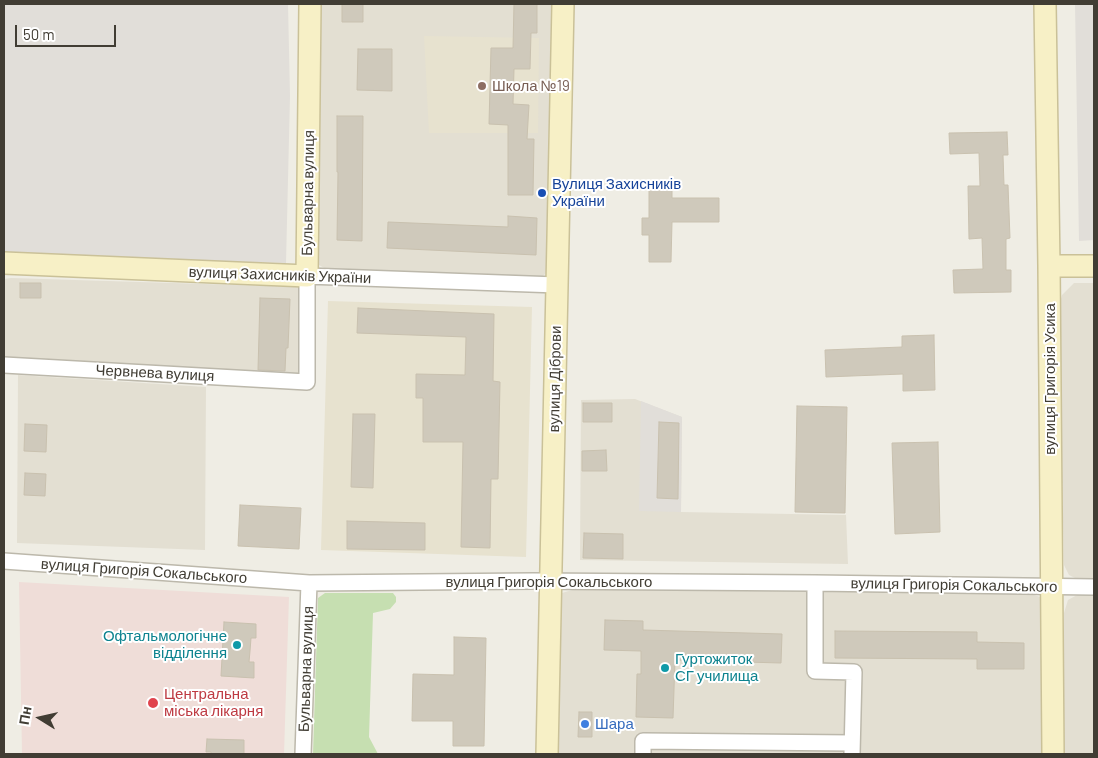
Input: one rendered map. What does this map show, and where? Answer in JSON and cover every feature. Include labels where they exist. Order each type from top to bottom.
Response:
[{"type":"street","name":"Бульварна вулиця","points":[[307,382],[310,4]]},
{"type":"street","name":"вулиця Діброви","points":[[548,754],[564,4]]},
{"type":"street","name":"вулиця Григорія Усика","points":[[1045,4],[1050,266],[1053,754]]},
{"type":"street","name":"вулиця Захисників України","points":[[4,263],[557,285]]},
{"type":"street","points":[[1050,266],[1094,266]]},
{"type":"street","name":"Червнева вулиця","points":[[4,365],[307,382]]},
{"type":"street","name":"вулиця Григорія Сокальського","points":[[4,561],[309,583],[815,583],[1094,587]]},
{"type":"street","name":"Бульварна вулиця","points":[[303,754],[309,583]]},
{"type":"street","points":[[643,754],[642,741],[852,748],[854,672],[815,671],[815,583]]},
{"type":"shaded area","points":[[4,4],[288,4],[290,96],[286,263],[4,255]]},
{"type":"shaded area","points":[[316,4],[554,4],[547,272],[543,276],[326,269],[319,265],[314,257]]},
{"type":"shaded area","points":[[1075,4],[1094,4],[1094,240],[1079,241]]},
{"type":"shaded area","name":"Школа №19","points":[[424,36],[539,38],[538,133],[429,133]]},
{"type":"shaded area","points":[[4,279],[301,287],[298,378],[4,358]]},
{"type":"shaded area","points":[[1074,283],[1094,283],[1094,579],[1077,579],[1069,575],[1064,565],[1058,309],[1062,295]]},
{"type":"shaded area","points":[[328,301],[532,307],[526,557],[321,550]]},
{"type":"shaded area","points":[[18,375],[206,387],[205,550],[17,543]]},
{"type":"shaded area","points":[[635,399],[682,417],[681,512],[846,515],[848,564],[580,560],[581,400]]},
{"type":"shaded area","points":[[641,401],[682,417],[681,512],[639,511]]},
{"type":"shaded area","name":"Центральна міська лікарня","points":[[19,582],[289,597],[284,754],[22,754]]},
{"type":"shaded area","points":[[579,588],[1031,594],[1043,598],[1048,754],[556,754],[558,604],[562,593]]},
{"type":"shaded area","points":[[1079,594],[1094,594],[1094,754],[1064,754],[1064,613],[1068,600]]},
{"type":"green space","points":[[325,593],[393,593],[396,597],[396,602],[390,609],[373,613],[369,737],[378,754],[313,754],[318,598]]},
{"type":"building","points":[[342,4],[363,4],[363,22],[342,22]]},
{"type":"building","points":[[514,4],[537,4],[537,33],[531,33],[530,69],[514,69],[513,104],[529,105],[527,139],[534,139],[533,195],[508,195],[508,125],[489,124],[491,48],[513,48]]},
{"type":"building","points":[[358,49],[392,49],[392,91],[357,90]]},
{"type":"building","points":[[337,116],[363,116],[362,241],[337,240]]},
{"type":"building","points":[[1007,132],[1008,155],[1003,155],[1004,185],[1008,185],[1010,238],[1006,239],[1006,270],[1011,270],[1011,292],[954,293],[953,270],[983,269],[982,238],[969,239],[968,186],[980,186],[979,153],[950,154],[949,133]]},
{"type":"building","points":[[649,181],[672,181],[672,198],[719,198],[719,222],[672,222],[671,262],[649,262],[649,235],[642,235],[642,218],[649,218]]},
{"type":"building","points":[[508,216],[537,218],[536,255],[387,248],[388,222],[508,227]]},
{"type":"building","points":[[20,283],[41,283],[41,298],[20,298]]},
{"type":"building","points":[[260,298],[290,299],[285,371],[258,370]]},
{"type":"building","points":[[358,308],[494,314],[493,381],[500,382],[498,479],[491,479],[490,548],[461,547],[463,442],[423,442],[423,398],[416,398],[416,374],[465,375],[466,337],[357,333]]},
{"type":"building","points":[[934,335],[935,390],[903,391],[903,374],[826,377],[825,350],[902,347],[902,336]]},
{"type":"building","points":[[583,403],[612,403],[612,422],[583,422]]},
{"type":"building","points":[[797,406],[847,407],[845,513],[795,512]]},
{"type":"building","points":[[353,414],[375,414],[373,488],[351,487]]},
{"type":"building","points":[[659,422],[679,423],[678,499],[657,498]]},
{"type":"building","points":[[25,424],[47,425],[46,452],[24,451]]},
{"type":"building","points":[[938,442],[940,532],[895,534],[892,443]]},
{"type":"building","points":[[606,450],[607,471],[582,471],[582,451]]},
{"type":"building","points":[[25,473],[46,474],[45,496],[24,495]]},
{"type":"building","points":[[240,505],[301,508],[299,549],[238,546]]},
{"type":"building","points":[[347,521],[425,523],[425,550],[347,549]]},
{"type":"building","points":[[584,533],[623,534],[623,559],[583,558]]},
{"type":"building","name":"Гуртожиток СГ училища","points":[[605,620],[643,621],[643,630],[782,634],[781,663],[675,660],[673,718],[636,717],[637,674],[641,674],[641,651],[604,650]]},
{"type":"building","name":"Офтальмологічне відділення","points":[[224,622],[256,624],[256,638],[251,638],[249,662],[254,662],[254,678],[221,676]]},
{"type":"building","points":[[835,631],[977,632],[977,642],[1024,643],[1024,669],[977,669],[977,659],[835,658]]},
{"type":"building","points":[[454,637],[486,638],[484,746],[453,746],[453,721],[412,721],[413,674],[454,675]]},
{"type":"building","name":"Шара","points":[[579,712],[592,712],[592,737],[578,737]]},
{"type":"building","points":[[207,739],[244,740],[244,754],[211,754],[211,752],[206,752]]},
{"type":"place","name":"Школа №19","points":[[482,86]]},
{"type":"place","name":"Вулиця Захисників України","points":[[542,193]]},
{"type":"place","name":"Офтальмологічне відділення","points":[[237,645]]},
{"type":"place","name":"Гуртожиток СГ училища","points":[[665,668]]},
{"type":"place","name":"Центральна міська лікарня","points":[[153,703]]},
{"type":"place","name":"Шара","points":[[585,724]]}]
